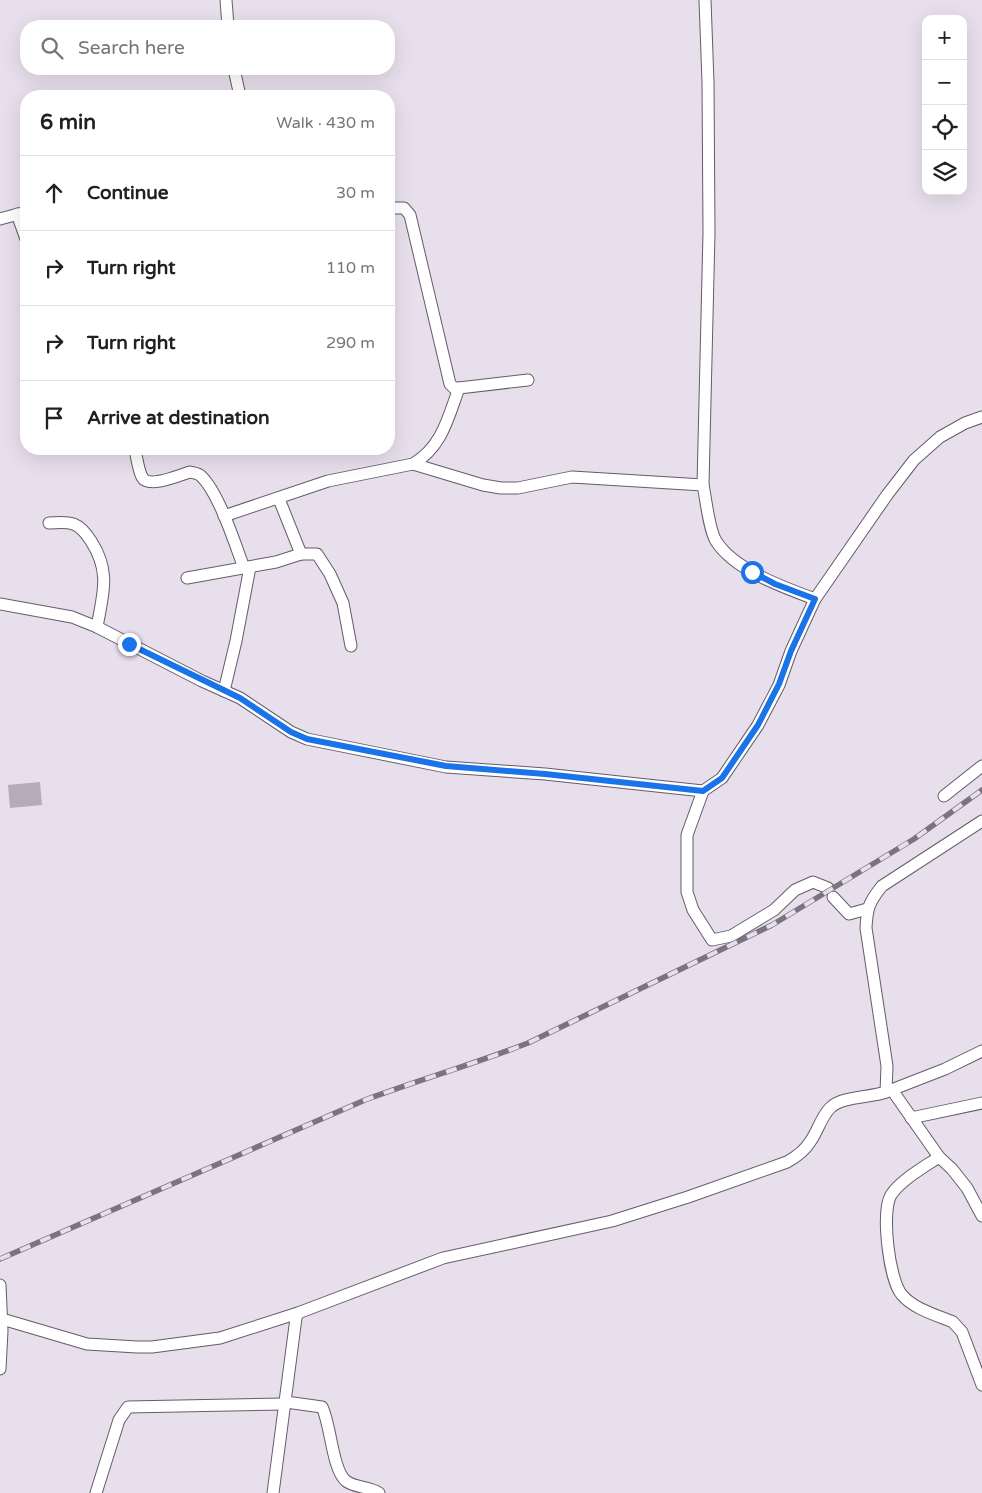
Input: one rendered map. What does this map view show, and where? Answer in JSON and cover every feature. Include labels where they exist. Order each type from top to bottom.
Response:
[{"type":"street","points":[[226,0],[228,20]]},
{"type":"street","points":[[705,0],[708,82],[709,233],[703,485],[715,540],[725,553],[752,572],[775,584],[815,599]]},
{"type":"street","points":[[235,75],[239,90]]},
{"type":"street","points":[[395,208],[404,208],[410,215],[450,384],[454,388],[459,388],[528,380]]},
{"type":"street","points":[[0,219],[20,213]]},
{"type":"street","points":[[224,516],[328,480],[414,464],[425,457],[440,440],[459,388]]},
{"type":"street","points":[[867,909],[849,914],[830,892],[813,882],[795,890],[774,910],[738,932],[731,936],[712,940],[693,910],[687,892],[687,835],[703,791],[722,778],[758,725],[779,684],[791,651],[815,599],[887,495],[914,460],[940,437],[965,423],[982,417]]},
{"type":"street","points":[[136,455],[141,476],[149,482],[156,482],[190,472],[201,476],[214,494],[247,567],[236,641],[224,691]]},
{"type":"street","points":[[414,464],[483,485],[501,488],[518,488],[572,477],[703,485]]},
{"type":"street","points":[[279,498],[301,554]]},
{"type":"street","points":[[49,523],[68,522],[77,524],[86,533],[98,553],[104,571],[104,589],[98,627]]},
{"type":"street","points":[[187,578],[276,562],[301,554],[317,554],[330,574],[343,602],[351,646]]},
{"type":"street","points":[[0,604],[72,617],[98,627],[240,698],[291,732],[307,739],[446,766],[545,774],[703,791]]},
{"type":"street","points":[[944,796],[982,766]]},
{"type":"street","points":[[982,821],[882,886],[870,900],[867,909],[866,928],[887,1066],[889,1091],[939,1156],[967,1188],[982,1216]]},
{"type":"street","points":[[2,1319],[87,1344],[119,1347],[144,1347],[220,1338],[298,1313],[443,1258],[612,1221],[688,1197],[787,1162],[795,1158],[810,1143],[830,1108],[847,1099],[874,1097],[945,1069],[982,1051]]},
{"type":"street","points":[[911,1118],[982,1103]]},
{"type":"street","points":[[939,1156],[899,1186],[888,1201],[886,1242],[896,1286],[912,1303],[953,1322],[957,1326],[962,1332],[982,1385]]},
{"type":"street","points":[[0,1285],[2,1319],[0,1369]]},
{"type":"street","points":[[273,1493],[298,1313]]},
{"type":"street","points":[[96,1493],[119,1420],[128,1407],[285,1403],[322,1407],[341,1475],[350,1484],[379,1493]]},
{"type":"building","points":[[40,782],[42,805],[10,808],[8,785]]},
{"type":"railway","points":[[0,1259],[365,1100],[528,1043],[772,925],[914,839],[982,790]]},
{"type":"route","points":[[129,644],[240,698],[291,732],[307,739],[446,766],[545,774],[703,791],[722,778],[758,725],[779,684],[791,651],[815,599],[775,584],[752,572]]}]
